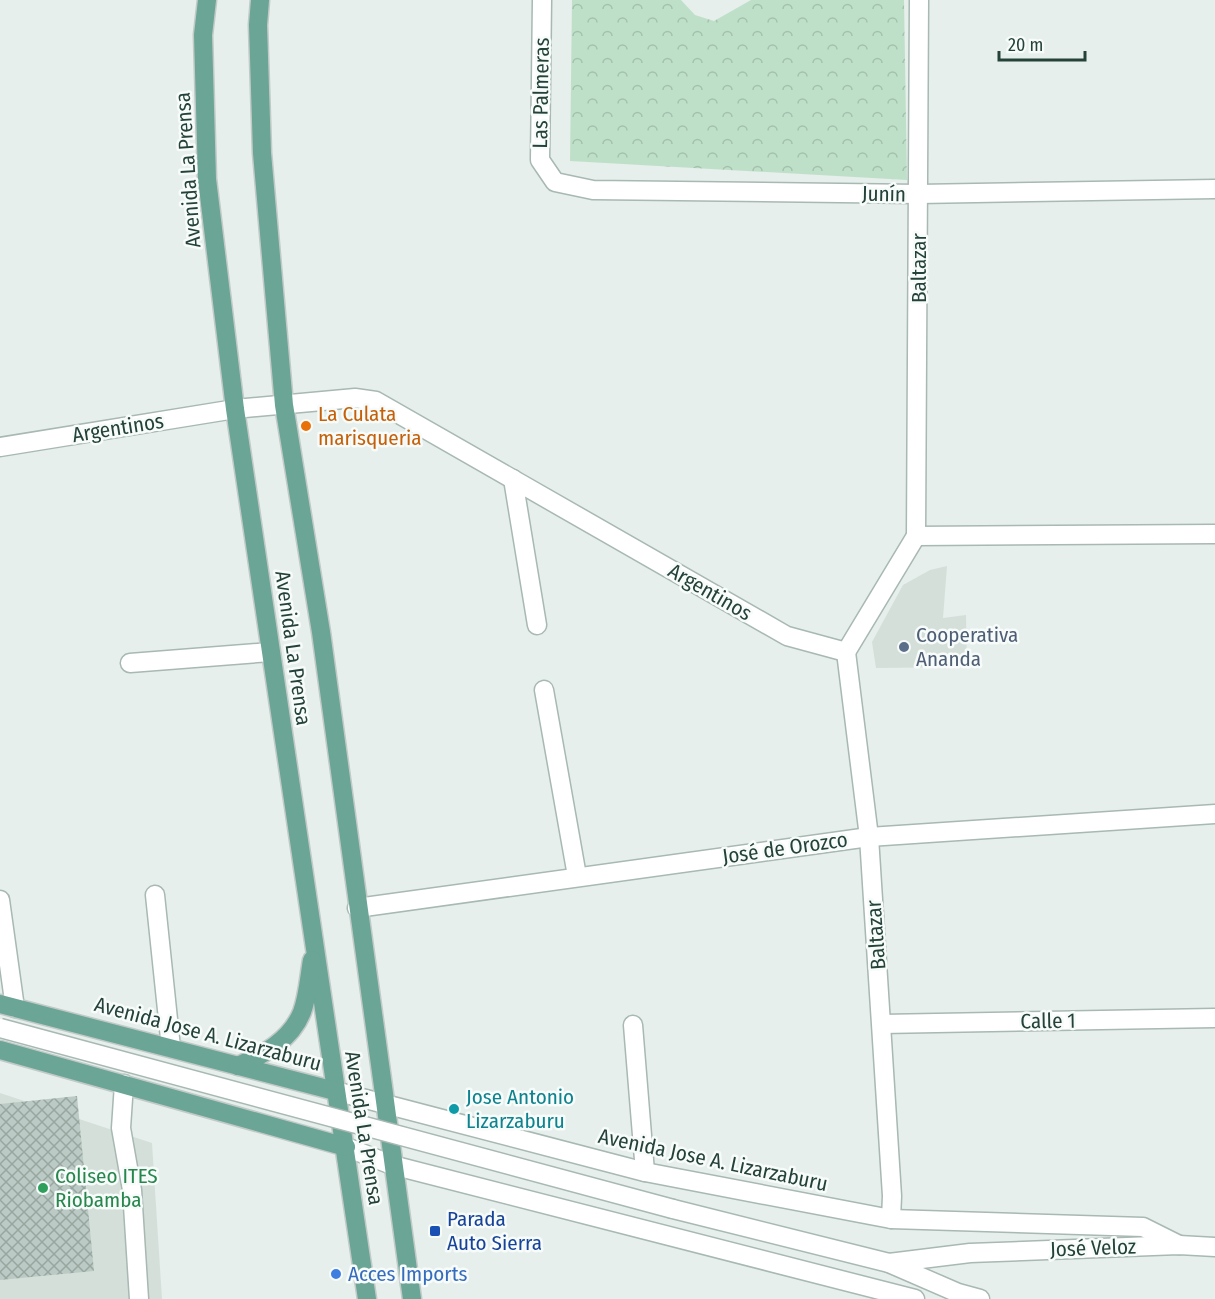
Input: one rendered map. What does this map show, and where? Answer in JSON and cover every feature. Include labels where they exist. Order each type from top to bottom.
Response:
[{"type":"main road","name":"Avenida La Prensa","points":[[207,0],[203,35],[207,179],[235,409],[367,1299]]},
{"type":"main road","name":"Avenida La Prensa","points":[[260,0],[258,25],[262,153],[284,405],[321,632],[412,1299]]},
{"type":"main road","points":[[237,1066],[262,1056],[285,1037],[302,1013],[315,947]]},
{"type":"main road","name":"Avenida Jose A. Lizarzaburu","points":[[8,1006],[335,1091]]},
{"type":"main road","points":[[0,1050],[346,1148]]},
{"type":"street","name":"Las Palmeras","points":[[542,0],[540,160],[555,182]]},
{"type":"street","name":"Baltazar","points":[[916,537],[919,0]]},
{"type":"street","name":"Junín","points":[[555,182],[593,190],[919,194],[1215,189]]},
{"type":"street","name":"Argentinos","points":[[0,447],[235,409],[355,398],[376,401],[787,636],[846,652]]},
{"type":"street","points":[[513,479],[537,625]]},
{"type":"street","points":[[846,652],[916,537],[1215,534]]},
{"type":"street","points":[[130,663],[270,652]]},
{"type":"street","name":"Baltazar","points":[[846,652],[869,837],[892,1196],[891,1219]]},
{"type":"street","points":[[544,690],[577,876]]},
{"type":"street","name":"José de Orozco","points":[[357,908],[869,837],[1215,814]]},
{"type":"street","points":[[154,895],[171,1048]]},
{"type":"street","points":[[0,900],[8,1006]]},
{"type":"street","name":"Calle 1","points":[[882,1024],[1215,1018]]},
{"type":"street","points":[[633,1025],[645,1172]]},
{"type":"street","points":[[0,1028],[662,1206],[889,1263],[958,1293],[980,1299]]},
{"type":"street","points":[[124,1084],[121,1128],[132,1190],[139,1299],[128,1299]]},
{"type":"street","name":"Avenida Jose A. Lizarzaburu","points":[[335,1091],[645,1172],[891,1219],[1143,1227],[1179,1245]]},
{"type":"street","points":[[346,1148],[392,1165],[915,1299]]},
{"type":"street","name":"José Veloz","points":[[889,1263],[970,1253],[1179,1245],[1215,1247]]},
{"type":"shaded area","points":[[947,566],[943,618],[966,615],[967,667],[876,668],[872,642],[903,585],[930,570]]},
{"type":"shaded area","points":[[0,1093],[152,1143],[162,1299],[0,1299]]},
{"type":"green space","points":[[572,0],[681,0],[695,15],[714,21],[751,0],[904,0],[907,180],[570,161]]},
{"type":"building","name":"Coliseo ITES Riobamba","points":[[77,1096],[94,1271],[0,1280],[0,1104]]},
{"type":"place","name":"La Culata marisqueria","points":[[306,426]]},
{"type":"place","name":"Cooperativa Ananda","points":[[904,647]]},
{"type":"place","name":"Jose Antonio Lizarzaburu","points":[[454,1109]]},
{"type":"place","name":"Coliseo ITES Riobamba","points":[[43,1188]]},
{"type":"place","name":"Parada Auto Sierra","points":[[435,1231]]},
{"type":"place","name":"Acces Imports","points":[[336,1274]]}]
